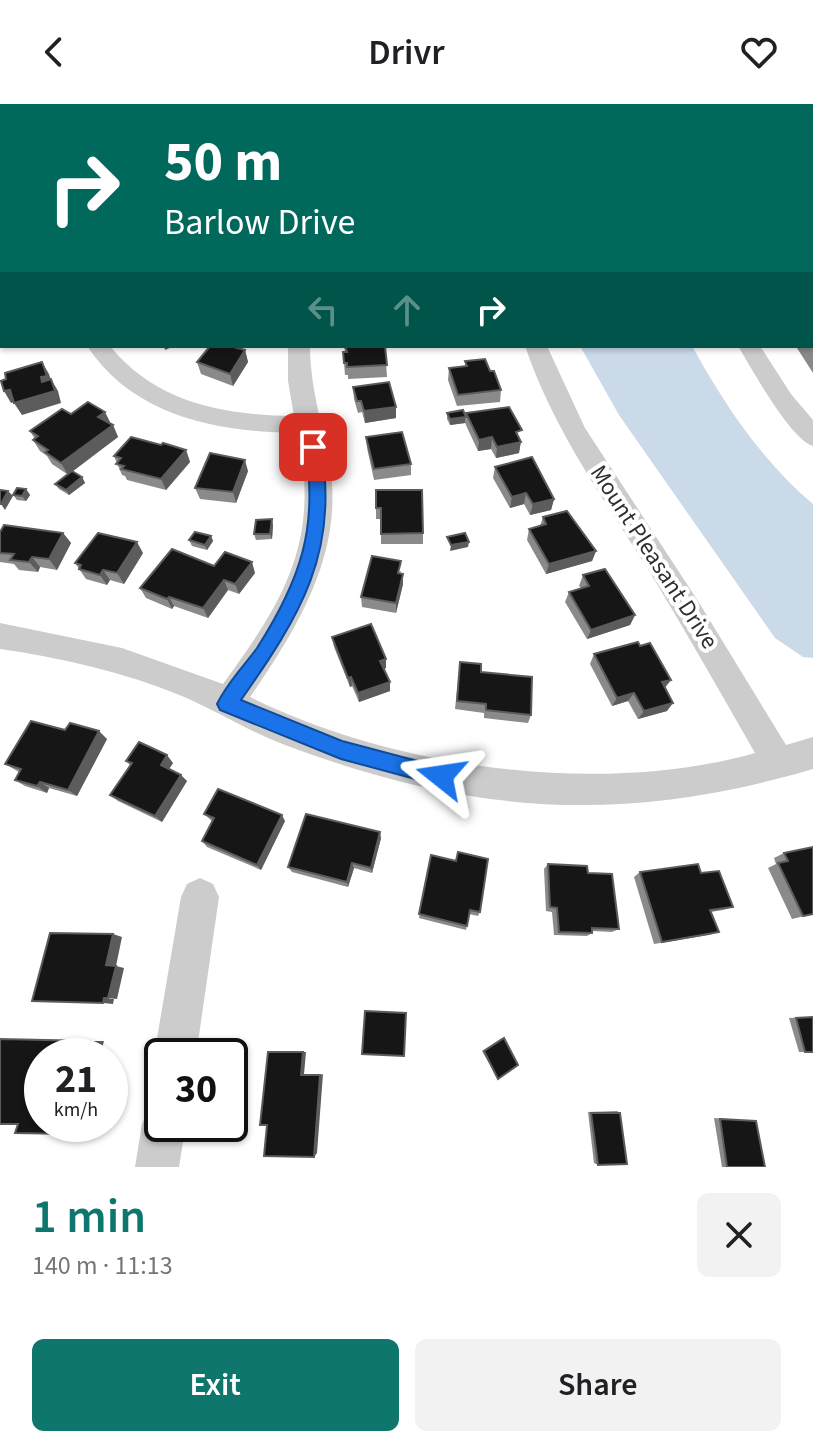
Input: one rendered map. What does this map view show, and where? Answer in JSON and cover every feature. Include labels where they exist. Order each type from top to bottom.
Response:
[{"type":"street","points":[[100,348],[122,374],[171,404],[234,421],[307,425]]},
{"type":"street","points":[[227,704],[264,653],[305,578],[319,511],[319,484],[300,395],[299,348]]},
{"type":"street","name":"Mount Pleasant Drive","points":[[537,348],[547,382],[585,449],[711,646],[779,764]]},
{"type":"street","points":[[750,348],[783,400],[813,437]]},
{"type":"street","points":[[0,636],[104,656],[171,678],[341,750],[441,776],[494,786],[577,791],[658,786],[722,778],[813,753]]},
{"type":"street","points":[[178,1038],[200,897]]},
{"type":"street","points":[[157,1167],[161,1142]]},
{"type":"water","points":[[581,348],[693,348],[745,431],[777,469],[813,504],[813,658],[803,657],[775,638],[619,415]]},
{"type":"building","points":[[208,348],[245,350],[230,374],[197,362]]},
{"type":"building","points":[[346,348],[385,348],[387,365],[347,367],[343,352],[347,352]]},
{"type":"building","points":[[485,359],[490,371],[494,371],[501,390],[458,395],[449,368],[467,366],[465,361]]},
{"type":"building","points":[[42,362],[47,376],[41,377],[42,382],[51,379],[55,391],[14,403],[10,390],[4,391],[1,381],[6,379],[5,373]]},
{"type":"building","points":[[389,382],[396,407],[364,411],[353,387]]},
{"type":"building","points":[[88,402],[105,412],[98,417],[113,425],[61,463],[33,440],[38,436],[30,431],[62,409],[71,414]]},
{"type":"building","points":[[509,407],[522,430],[516,432],[521,442],[497,447],[492,437],[479,440],[466,413]]},
{"type":"building","points":[[463,410],[466,417],[450,419],[447,413]]},
{"type":"building","points":[[402,432],[411,464],[374,469],[366,437]]},
{"type":"building","points":[[131,437],[186,450],[161,479],[121,469],[124,466],[116,464],[121,458],[114,456]]},
{"type":"building","points":[[210,453],[245,460],[233,492],[195,488]]},
{"type":"building","points":[[532,457],[554,499],[533,504],[526,493],[512,497],[495,467]]},
{"type":"building","points":[[72,471],[82,477],[66,490],[55,484]]},
{"type":"building","points":[[17,488],[26,489],[22,496],[13,495]]},
{"type":"building","points":[[0,490],[8,491],[1,504],[0,504]]},
{"type":"building","points":[[376,490],[422,490],[423,533],[381,534],[381,508],[376,508]]},
{"type":"building","points":[[567,511],[596,551],[549,564],[529,529],[546,524],[543,517]]},
{"type":"building","points":[[272,519],[270,534],[254,534],[256,520]]},
{"type":"building","points":[[4,525],[63,533],[49,559],[32,557],[29,562],[10,560],[14,554],[0,553],[0,532]]},
{"type":"building","points":[[195,532],[211,536],[205,545],[189,540]]},
{"type":"building","points":[[98,533],[137,542],[117,573],[103,570],[100,575],[79,569],[81,565],[75,563]]},
{"type":"building","points":[[465,533],[469,542],[451,545],[447,537]]},
{"type":"building","points":[[172,549],[214,566],[225,552],[252,562],[235,584],[224,580],[203,608],[140,588]]},
{"type":"building","points":[[372,556],[401,561],[398,573],[403,574],[396,603],[361,597]]},
{"type":"building","points":[[605,569],[635,615],[591,630],[569,592],[589,586],[583,575]]},
{"type":"building","points":[[371,624],[386,659],[380,661],[390,682],[358,693],[351,677],[348,678],[332,637]]},
{"type":"building","points":[[638,642],[640,646],[650,643],[671,680],[662,682],[673,703],[644,711],[634,693],[617,698],[594,654]]},
{"type":"building","points":[[460,662],[481,664],[481,672],[532,677],[531,715],[486,710],[486,704],[457,701]]},
{"type":"building","points":[[31,721],[65,730],[70,723],[99,731],[68,790],[40,782],[37,786],[15,780],[21,769],[5,764]]},
{"type":"building","points":[[139,742],[167,755],[161,765],[181,775],[155,816],[110,795],[132,763],[126,761]]},
{"type":"building","points":[[218,789],[282,815],[257,865],[202,841],[214,818],[204,814]]},
{"type":"building","points":[[306,814],[380,832],[371,868],[352,863],[347,882],[288,867]]},
{"type":"building","points":[[813,847],[813,914],[803,916],[778,863],[788,861],[784,853]]},
{"type":"building","points":[[458,852],[488,859],[480,912],[470,910],[467,926],[419,914],[431,855],[456,861]]},
{"type":"building","points":[[548,864],[587,866],[588,873],[612,874],[619,929],[592,928],[592,933],[559,932],[557,908],[550,907]]},
{"type":"building","points":[[698,864],[701,873],[719,871],[733,907],[710,910],[719,932],[662,942],[640,872]]},
{"type":"building","points":[[50,933],[113,934],[106,965],[116,966],[108,998],[104,998],[103,1003],[32,1001]]},
{"type":"building","points":[[365,1011],[406,1013],[404,1056],[362,1054]]},
{"type":"building","points":[[813,1017],[813,1052],[805,1052],[796,1018]]},
{"type":"building","points":[[504,1038],[518,1065],[498,1079],[484,1051]]},
{"type":"building","points":[[0,1039],[24,1040],[24,1133],[15,1133],[18,1124],[0,1124]]},
{"type":"building","points":[[268,1052],[303,1052],[301,1075],[320,1075],[314,1157],[264,1156],[267,1125],[260,1125]]},
{"type":"building","points":[[591,1113],[620,1113],[627,1164],[598,1165]]},
{"type":"building","points":[[720,1119],[756,1121],[765,1167],[727,1167]]},
{"type":"route","points":[[313,447],[319,484],[319,511],[316,540],[305,578],[264,653],[227,704],[341,750],[441,776]]}]
